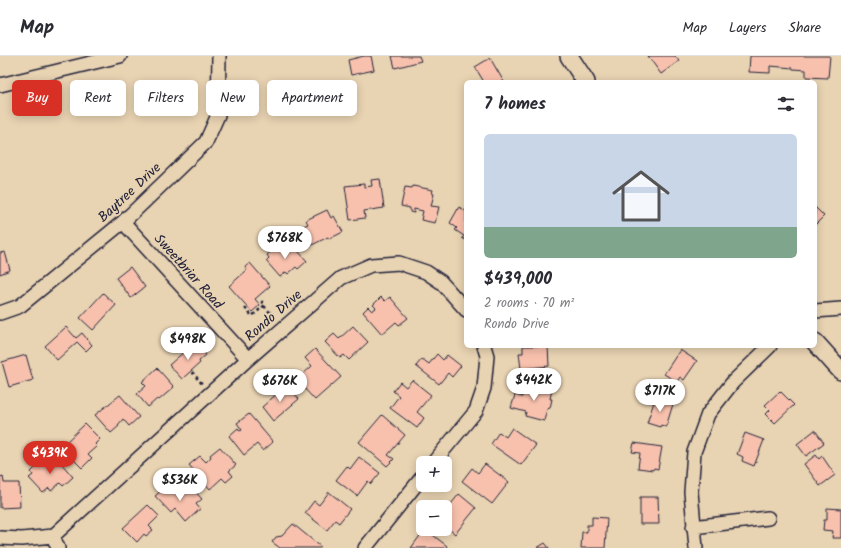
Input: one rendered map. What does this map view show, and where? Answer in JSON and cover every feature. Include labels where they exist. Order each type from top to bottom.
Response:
[{"type":"street","points":[[0,86],[120,56]]},
{"type":"street","name":"Baytree Drive","points":[[0,313],[20,306],[123,222],[206,142],[218,115],[218,56]]},
{"type":"street","points":[[569,56],[585,80]]},
{"type":"street","name":"Sweetbriar Road","points":[[123,222],[248,359]]},
{"type":"street","name":"Rondo Drive","points":[[53,536],[248,359],[340,278],[371,265],[399,264],[426,272],[440,282],[464,308]]},
{"type":"street","points":[[817,311],[841,309]]},
{"type":"street","points":[[817,344],[841,371]]},
{"type":"street","points":[[440,456],[476,411],[484,388],[487,356],[485,348]]},
{"type":"street","points":[[696,548],[690,492],[694,452],[708,414],[732,382],[768,348]]},
{"type":"street","points":[[364,548],[416,485]]},
{"type":"street","points":[[693,527],[768,518]]},
{"type":"street","points":[[0,538],[22,539],[53,536],[58,548]]},
{"type":"path","points":[[260,300],[283,328]]},
{"type":"path","points":[[245,308],[252,316],[264,306]]},
{"type":"building","points":[[371,56],[374,70],[351,75],[348,60]]},
{"type":"building","points":[[392,56],[419,56],[421,61],[395,68]]},
{"type":"building","points":[[648,56],[675,56],[679,61],[661,74]]},
{"type":"building","points":[[750,56],[830,56],[828,78],[806,77],[806,70],[770,66],[770,73],[749,72]]},
{"type":"building","points":[[490,58],[503,80],[483,80],[475,67]]},
{"type":"building","points":[[380,179],[384,208],[364,211],[365,218],[350,220],[345,186],[364,184],[364,187],[372,186],[371,180]]},
{"type":"building","points":[[413,186],[433,190],[432,193],[434,194],[431,206],[439,207],[435,223],[421,220],[423,211],[414,209],[414,213],[410,212],[410,208],[401,206],[405,187],[412,188]]},
{"type":"building","points":[[459,207],[464,210],[464,236],[455,230],[457,228],[450,223]]},
{"type":"building","points":[[817,209],[824,216],[817,223]]},
{"type":"building","points":[[327,210],[331,218],[334,216],[343,232],[329,239],[328,237],[310,246],[301,227],[308,224],[306,220]]},
{"type":"building","points":[[291,243],[307,261],[298,269],[296,267],[288,274],[286,272],[280,277],[266,261],[269,258],[267,255],[277,246],[281,251]]},
{"type":"building","points":[[5,252],[10,270],[0,274],[0,253]]},
{"type":"building","points":[[250,263],[270,286],[255,299],[260,305],[252,312],[229,286],[247,270],[245,267]]},
{"type":"building","points":[[130,267],[145,287],[131,298],[116,278]]},
{"type":"building","points":[[103,293],[116,305],[93,330],[80,318]]},
{"type":"building","points":[[381,297],[385,301],[390,297],[408,318],[399,325],[396,322],[382,334],[363,312],[368,307],[372,311],[376,308],[373,305]]},
{"type":"building","points":[[353,326],[368,342],[349,360],[344,355],[340,358],[325,342],[334,334],[339,339]]},
{"type":"building","points":[[66,327],[76,338],[82,333],[92,345],[86,351],[77,342],[57,360],[45,346]]},
{"type":"building","points":[[195,342],[206,355],[199,361],[200,363],[182,379],[169,365]]},
{"type":"building","points":[[523,348],[548,348],[549,366],[521,369],[519,353],[523,353]]},
{"type":"building","points":[[315,349],[341,377],[315,400],[302,386],[306,382],[301,376],[312,366],[305,358]]},
{"type":"building","points":[[680,350],[697,361],[684,380],[680,377],[677,382],[664,374]]},
{"type":"building","points":[[437,354],[443,360],[447,355],[461,366],[452,377],[448,373],[439,384],[416,366],[422,359],[429,364]]},
{"type":"building","points":[[26,355],[33,380],[9,387],[2,362]]},
{"type":"building","points":[[157,368],[174,387],[148,407],[137,394],[146,386],[142,382]]},
{"type":"building","points":[[412,380],[431,395],[417,412],[424,418],[417,428],[390,408],[399,396],[393,391],[400,382],[406,387]]},
{"type":"building","points":[[531,384],[552,389],[550,408],[547,409],[544,421],[525,416],[526,412],[511,408],[515,395],[522,397],[525,386],[530,387]]},
{"type":"building","points":[[287,385],[299,399],[273,421],[262,407]]},
{"type":"building","points":[[780,391],[794,405],[775,423],[766,414],[770,410],[765,405]]},
{"type":"building","points":[[120,395],[139,417],[129,426],[123,419],[118,425],[119,426],[111,433],[95,415]]},
{"type":"building","points":[[655,399],[673,404],[666,427],[661,425],[660,427],[647,423]]},
{"type":"building","points":[[249,414],[273,442],[263,451],[257,444],[244,455],[229,436],[238,428],[240,431],[242,430],[237,423]]},
{"type":"building","points":[[382,415],[405,435],[388,455],[394,459],[387,466],[359,442]]},
{"type":"building","points":[[85,424],[100,439],[95,444],[97,446],[88,454],[92,458],[82,468],[71,457],[74,454],[64,444]]},
{"type":"building","points":[[512,428],[536,445],[521,465],[491,444],[499,432],[506,437]]},
{"type":"building","points":[[815,430],[824,443],[806,456],[797,444]]},
{"type":"building","points":[[745,433],[764,440],[754,466],[742,461],[743,457],[737,454]]},
{"type":"building","points":[[634,443],[662,447],[658,469],[654,468],[653,470],[638,468],[640,453],[632,452]]},
{"type":"building","points":[[220,447],[236,465],[229,471],[233,476],[226,482],[222,478],[210,489],[189,465],[200,456],[206,462],[211,457],[210,455]]},
{"type":"building","points":[[816,455],[819,459],[822,456],[835,475],[820,486],[804,464]]},
{"type":"building","points":[[55,456],[73,477],[63,486],[60,483],[51,491],[49,488],[43,493],[29,478],[33,475],[31,472],[41,462],[44,466]]},
{"type":"building","points":[[359,457],[380,473],[371,484],[368,481],[357,496],[336,480],[347,466],[350,469]]},
{"type":"building","points":[[485,464],[509,482],[492,504],[462,481],[472,468],[478,473]]},
{"type":"building","points":[[3,476],[4,483],[19,483],[20,507],[0,508],[0,477]]},
{"type":"building","points":[[168,485],[180,498],[184,494],[181,491],[189,485],[202,499],[196,504],[200,509],[186,522],[175,509],[171,513],[155,496]]},
{"type":"building","points":[[329,492],[350,509],[339,523],[335,520],[327,530],[305,513],[314,501],[319,505]]},
{"type":"building","points":[[459,494],[476,508],[455,534],[452,532],[452,503]]},
{"type":"building","points":[[640,497],[658,497],[659,524],[640,524]]},
{"type":"building","points":[[148,505],[159,516],[149,526],[153,530],[146,536],[144,534],[137,542],[123,528]]},
{"type":"building","points":[[827,508],[841,509],[841,538],[832,538],[833,531],[823,530],[824,520],[827,520]]},
{"type":"building","points":[[592,517],[607,518],[605,548],[581,548],[582,532],[587,532],[587,525],[592,525]]},
{"type":"building","points":[[293,524],[321,547],[280,548],[272,542],[276,537],[282,536]]},
{"type":"building","points":[[420,536],[434,536],[447,546],[446,548],[411,548]]},
{"type":"building","points":[[545,543],[549,548],[537,548]]}]
